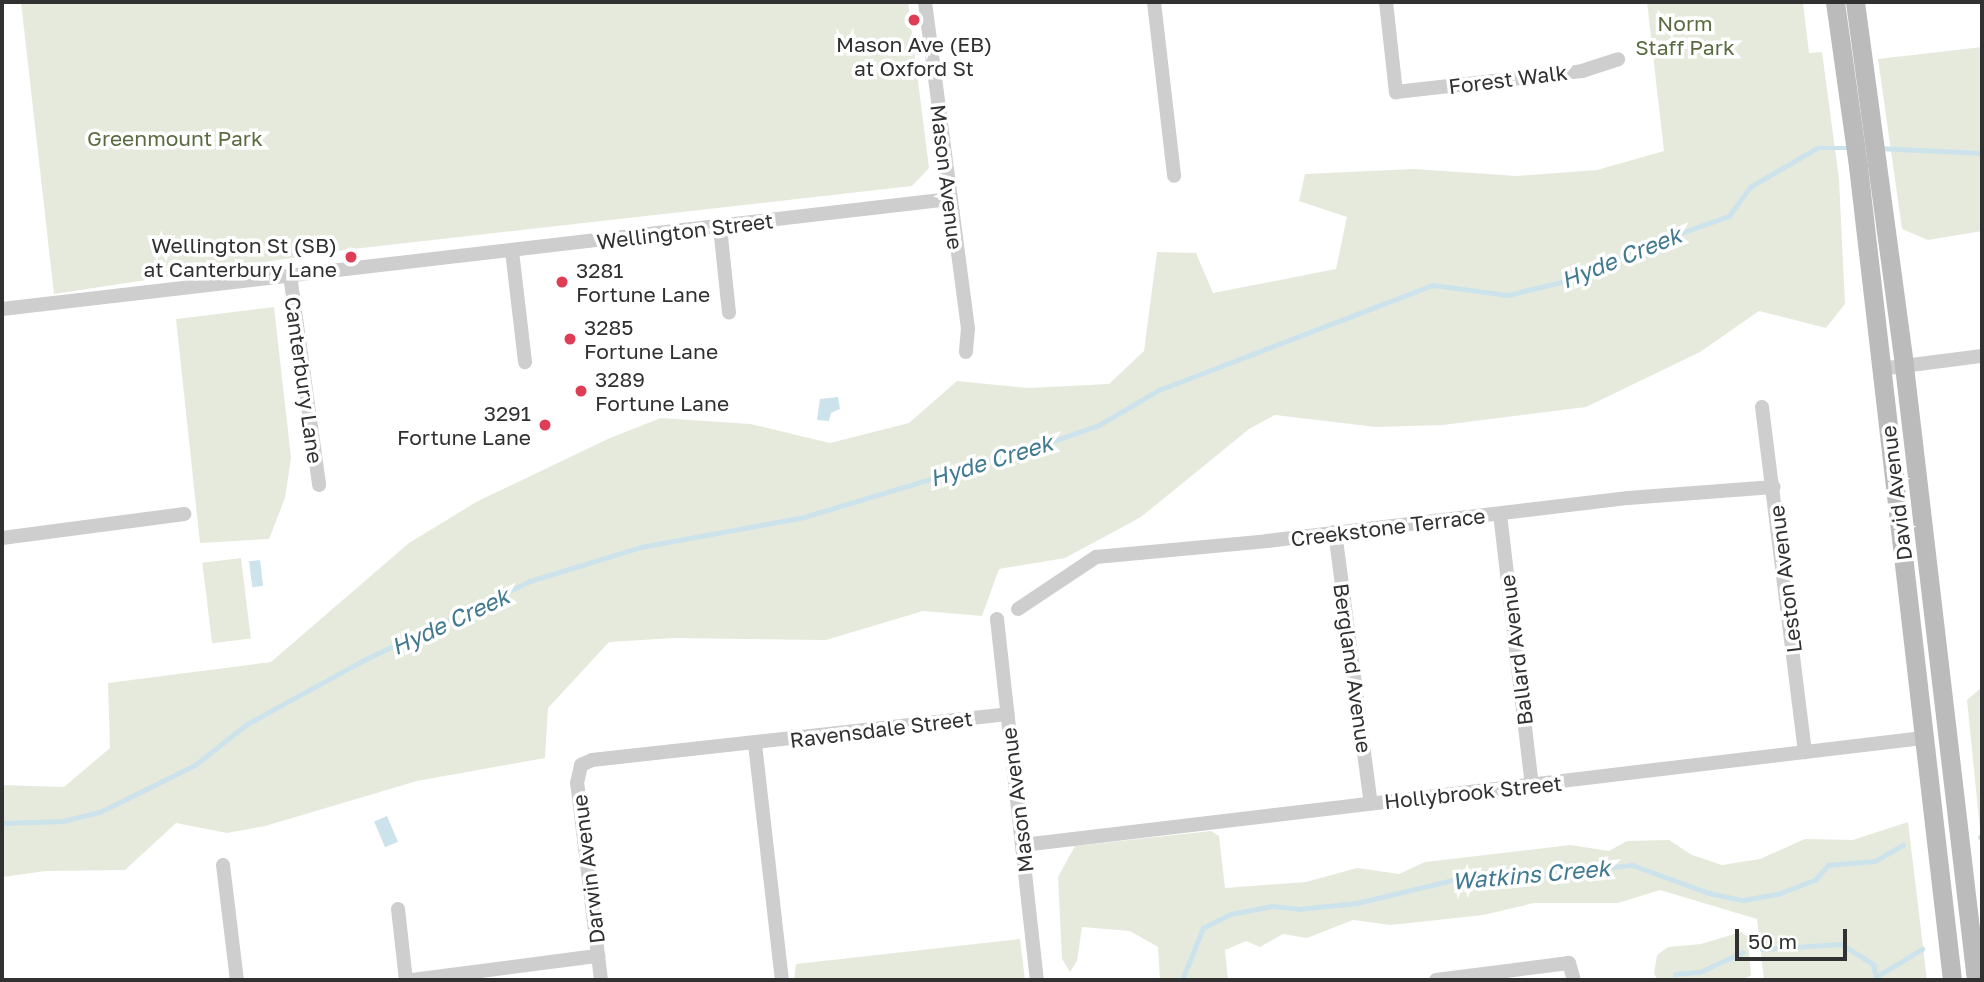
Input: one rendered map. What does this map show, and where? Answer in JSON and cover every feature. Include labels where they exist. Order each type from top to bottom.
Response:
[{"type":"main road","name":"David Avenue","points":[[1835,2],[1850,42],[1883,218],[1905,366],[1976,980]]},
{"type":"main road","name":"David Avenue","points":[[1855,2],[1850,42],[1863,221],[1952,980]]},
{"type":"street","name":"Mason Avenue","points":[[925,2],[968,328],[965,352]]},
{"type":"street","points":[[1154,2],[1174,176]]},
{"type":"street","name":"Forest Walk","points":[[1386,2],[1396,92],[1582,71],[1618,59]]},
{"type":"street","name":"Wellington Street","points":[[2,309],[720,228],[950,199]]},
{"type":"street","points":[[720,228],[729,313]]},
{"type":"street","points":[[512,251],[525,362]]},
{"type":"street","name":"Canterbury Lane","points":[[290,275],[319,485]]},
{"type":"street","points":[[1880,369],[1982,356]]},
{"type":"street","name":"Leston Avenue","points":[[1762,407],[1774,487],[1804,752]]},
{"type":"street","name":"Creekstone Terrace","points":[[1018,609],[1096,557],[1774,487]]},
{"type":"street","points":[[2,538],[184,514]]},
{"type":"street","name":"Ballard Avenue","points":[[1500,514],[1532,787]]},
{"type":"street","name":"Bergland Avenue","points":[[1335,532],[1371,804]]},
{"type":"street","name":"Mason Avenue","points":[[997,619],[1037,980]]},
{"type":"street","name":"Ravensdale Street","points":[[755,744],[1007,714]]},
{"type":"street","name":"Hollybrook Street","points":[[1023,845],[1532,787],[1923,738]]},
{"type":"street","points":[[755,744],[782,980]]},
{"type":"street","name":"Darwin Avenue","points":[[601,980],[577,783],[581,765],[592,760],[755,744]]},
{"type":"street","points":[[223,865],[237,980]]},
{"type":"street","points":[[398,909],[406,980]]},
{"type":"street","points":[[412,980],[598,956]]},
{"type":"street","points":[[1436,980],[1569,962],[1574,980]]},
{"type":"green space","name":"Greenmount Park","points":[[21,2],[908,2],[929,168],[912,186],[344,250],[54,294]]},
{"type":"green space","name":"Norm Staff Park","points":[[1647,2],[1803,2],[1809,53],[1822,52],[1839,179],[1845,304],[1826,328],[1759,311],[1700,352],[1586,407],[1443,425],[1376,427],[1275,415],[1249,429],[1141,517],[1065,558],[999,569],[982,616],[923,611],[826,640],[674,638],[609,642],[548,708],[545,758],[417,781],[265,826],[227,833],[176,823],[125,870],[46,871],[2,877],[2,785],[64,787],[110,748],[108,683],[271,662],[409,543],[478,501],[610,438],[661,418],[750,424],[830,443],[909,423],[957,381],[1028,388],[1109,384],[1144,351],[1157,252],[1196,253],[1213,293],[1336,269],[1347,217],[1299,201],[1305,174],[1414,169],[1517,176],[1597,170],[1664,151]]},
{"type":"green space","points":[[1982,47],[1982,231],[1928,240],[1902,229],[1878,59]]},
{"type":"green space","points":[[274,307],[291,458],[285,498],[269,539],[200,543],[176,319]]},
{"type":"green space","points":[[241,558],[251,638],[212,643],[202,563]]},
{"type":"green space","points":[[1982,687],[1982,849],[1967,700]]},
{"type":"green space","points":[[1908,822],[1927,980],[1764,980],[1757,919],[1660,890],[1618,903],[1534,903],[1483,915],[1391,925],[1353,920],[1307,938],[1283,934],[1260,947],[1246,941],[1225,950],[1228,980],[1160,980],[1158,947],[1130,931],[1082,927],[1077,961],[1070,972],[1062,959],[1058,877],[1075,846],[1211,831],[1219,836],[1225,888],[1306,882],[1357,868],[1399,874],[1425,862],[1570,845],[1609,851],[1627,841],[1669,840],[1692,855],[1722,865],[1760,859],[1805,839],[1853,840]]},
{"type":"green space","points":[[1741,932],[1748,937],[1751,976],[1739,980],[1658,980],[1654,974],[1657,955],[1668,947],[1701,944]]},
{"type":"green space","points":[[1020,939],[1025,980],[794,980],[796,964]]},
{"type":"water","points":[[838,397],[840,409],[831,413],[829,421],[817,420],[820,399]]},
{"type":"water","points":[[260,560],[263,586],[252,587],[249,561]]},
{"type":"water","points":[[387,816],[398,842],[385,847],[374,821]]},
{"type":"waterway","name":"Hyde Creek","points":[[2,823],[63,821],[100,812],[195,765],[247,724],[364,660],[530,581],[641,547],[804,517],[1034,448],[1099,425],[1159,390],[1433,285],[1508,295],[1578,278],[1652,243],[1729,216],[1750,187],[1817,148],[1849,148]]},
{"type":"waterway","name":"Hyde Creek","points":[[1878,148],[1982,153]]},
{"type":"waterway","name":"Watkins Creek","points":[[1182,980],[1203,928],[1231,914],[1272,906],[1299,909],[1357,903],[1461,878],[1510,878],[1632,865],[1709,893],[1743,900],[1778,894],[1815,880],[1828,865],[1875,861],[1903,845]]},
{"type":"waterway","points":[[1762,949],[1841,944],[1874,965],[1876,977],[1922,949]]},
{"type":"waterway","points":[[1675,974],[1700,972],[1743,952]]},
{"type":"place","name":"Mason Ave (EB) at Oxford St","points":[[914,20]]},
{"type":"place","name":"Wellington St (SB) at Canterbury Lane","points":[[351,257]]},
{"type":"place","name":"3281 Fortune Lane","points":[[562,282]]},
{"type":"place","name":"3285 Fortune Lane","points":[[570,339]]},
{"type":"place","name":"3289 Fortune Lane","points":[[581,391]]},
{"type":"place","name":"3291 Fortune Lane","points":[[545,425]]}]
